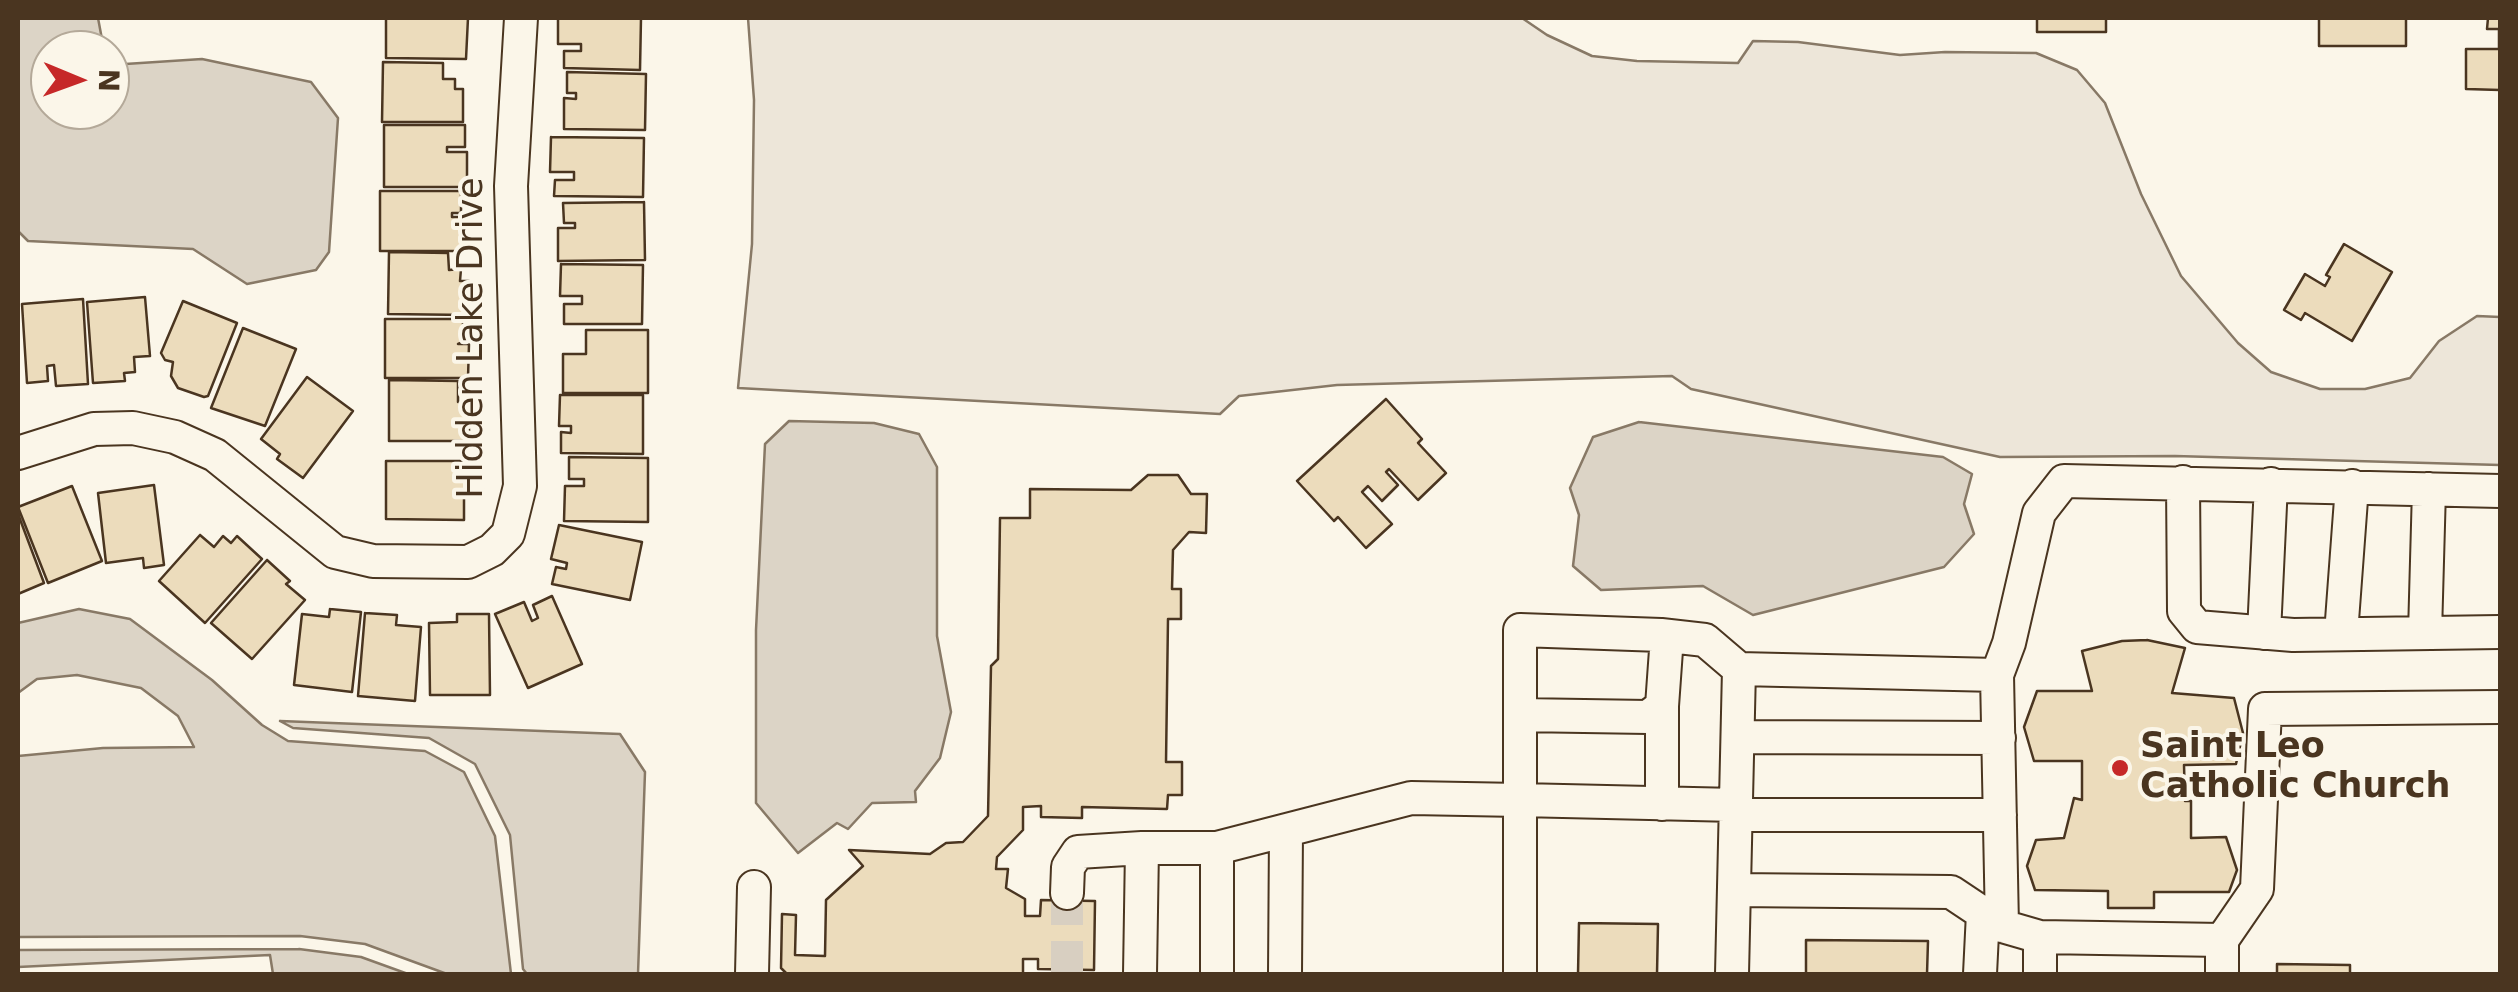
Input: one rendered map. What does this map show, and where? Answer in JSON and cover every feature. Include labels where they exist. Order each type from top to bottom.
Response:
[{"type":"street","name":"Hidden Lake Drive","points":[[18,453],[94,429],[133,428],[175,438],[215,455],[335,552],[373,561],[468,562],[492,550],[508,534],[520,486],[512,186],[520,18]]},
{"type":"street","points":[[1980,974],[1992,919],[2000,815],[1997,675],[2009,643],[2040,513],[2064,481],[2500,490]]},
{"type":"street","points":[[2183,482],[2184,611],[2196,628],[2278,634],[2500,632]]},
{"type":"street","points":[[2270,484],[2278,634]]},
{"type":"street","points":[[2342,634],[2352,486]]},
{"type":"street","points":[[2425,633],[2429,488]]},
{"type":"street","points":[[1520,974],[1520,630],[1704,640],[1739,669],[1997,675]]},
{"type":"street","points":[[1662,804],[1667,636]]},
{"type":"street","points":[[1732,974],[1739,669]]},
{"type":"street","points":[[1520,714],[1648,717],[1662,706]]},
{"type":"street","points":[[2222,974],[2222,940],[2257,888],[2265,709],[2500,707]]},
{"type":"street","points":[[1738,736],[1999,738]]},
{"type":"street","points":[[1067,893],[1068,868],[1078,852],[1217,848],[1411,798],[2000,815]]},
{"type":"street","points":[[1285,974],[1286,831]]},
{"type":"street","points":[[1140,974],[1142,848]]},
{"type":"street","points":[[1217,848],[1217,974]]},
{"type":"street","points":[[752,974],[754,887]]},
{"type":"street","points":[[1734,890],[1951,892],[1992,919],[2040,937],[2222,940]]},
{"type":"street","points":[[2040,937],[2040,974]]},
{"type":"shaded area","points":[[18,18],[98,18],[100,30],[30,30],[30,130],[130,130],[130,64],[202,59],[311,82],[338,118],[329,252],[316,270],[247,284],[193,249],[28,241],[18,231]]},
{"type":"shaded area","points":[[748,18],[1522,18],[1547,35],[1592,56],[1637,61],[1738,63],[1753,41],[1798,42],[1900,55],[2036,53],[2077,70],[2105,103],[2141,194],[2181,276],[2238,343],[2271,372],[2320,389],[2365,389],[2410,378],[2439,341],[2477,316],[2500,317],[2500,465],[2175,456],[2000,457],[1691,389],[1672,376],[1337,385],[1239,396],[1220,414],[738,388],[752,244],[754,100]]},
{"type":"shaded area","points":[[789,421],[874,423],[919,434],[937,467],[937,636],[951,712],[940,758],[915,791],[916,802],[872,803],[848,829],[837,823],[798,853],[756,803],[756,630],[765,444]]},
{"type":"shaded area","points":[[1639,422],[1943,457],[1972,474],[1964,504],[1974,534],[1944,567],[1753,615],[1703,586],[1601,590],[1573,566],[1579,515],[1570,488],[1593,437]]},
{"type":"shaded area","points":[[79,609],[130,619],[212,680],[262,725],[288,741],[425,751],[464,772],[495,836],[511,974],[447,974],[365,944],[300,936],[18,937],[18,756],[103,748],[194,747],[178,716],[141,688],[77,675],[37,679],[18,693],[18,623]]},
{"type":"shaded area","points":[[280,721],[620,734],[645,772],[638,974],[527,974],[523,969],[510,835],[475,764],[429,738],[293,728]]},
{"type":"shaded area","points":[[299,949],[361,957],[408,974],[273,974],[270,955],[18,967],[18,950]]},
{"type":"building","points":[[386,18],[468,18],[466,59],[386,58]]},
{"type":"building","points":[[558,18],[641,18],[640,70],[564,68],[564,51],[581,51],[581,44],[558,44]]},
{"type":"building","points":[[2037,18],[2106,18],[2106,32],[2037,32]]},
{"type":"building","points":[[2319,18],[2406,18],[2406,46],[2319,46]]},
{"type":"building","points":[[2488,18],[2500,18],[2500,90],[2466,89],[2466,49],[2499,49],[2499,29],[2487,29]]},
{"type":"building","points":[[383,62],[443,63],[443,79],[455,79],[455,89],[463,89],[463,122],[382,122]]},
{"type":"building","points":[[567,72],[646,74],[645,130],[564,129],[564,98],[576,99],[576,93],[567,93]]},
{"type":"building","points":[[384,125],[465,125],[465,147],[447,147],[447,152],[467,152],[467,187],[384,187]]},
{"type":"building","points":[[551,137],[644,138],[643,197],[554,196],[555,180],[574,180],[574,172],[550,172]]},
{"type":"building","points":[[380,191],[461,191],[461,213],[452,213],[452,217],[463,217],[463,251],[380,251]]},
{"type":"building","points":[[644,202],[645,260],[558,261],[558,228],[575,228],[575,223],[564,223],[563,203]]},
{"type":"building","points":[[2344,244],[2392,272],[2352,341],[2305,313],[2301,320],[2284,310],[2305,274],[2325,286],[2330,277],[2326,275]]},
{"type":"building","points":[[389,252],[448,253],[449,270],[461,269],[460,281],[469,281],[468,315],[388,314]]},
{"type":"building","points":[[561,264],[643,265],[642,324],[564,324],[564,304],[582,304],[582,296],[560,296]]},
{"type":"building","points":[[145,297],[150,356],[134,357],[135,372],[124,373],[125,381],[93,383],[87,302]]},
{"type":"building","points":[[83,299],[88,384],[56,386],[54,365],[47,366],[48,381],[27,383],[22,304]]},
{"type":"building","points":[[183,301],[237,323],[208,396],[204,397],[178,388],[171,376],[173,362],[165,360],[161,353]]},
{"type":"building","points":[[385,319],[463,319],[463,342],[458,344],[469,344],[468,378],[385,378]]},
{"type":"building","points":[[243,328],[296,349],[265,426],[211,408]]},
{"type":"building","points":[[586,330],[648,330],[648,393],[563,393],[563,354],[586,354]]},
{"type":"building","points":[[307,377],[353,411],[303,478],[277,459],[280,454],[261,439]]},
{"type":"building","points":[[389,380],[458,381],[458,402],[461,409],[469,409],[469,441],[389,441]]},
{"type":"building","points":[[560,395],[643,395],[643,454],[561,453],[561,432],[571,433],[571,426],[559,426]]},
{"type":"building","points":[[1386,399],[1446,473],[1418,500],[1389,469],[1386,472],[1398,485],[1382,501],[1368,486],[1362,492],[1392,524],[1366,548],[1297,481]]},
{"type":"building","points":[[569,457],[648,458],[648,522],[564,521],[565,486],[584,486],[584,479],[569,479]]},
{"type":"building","points":[[386,461],[468,461],[467,493],[457,492],[457,496],[464,497],[464,520],[386,519]]},
{"type":"building","points":[[1148,475],[1178,475],[1191,494],[1207,494],[1206,533],[1189,532],[1173,550],[1172,589],[1181,589],[1181,619],[1168,619],[1166,762],[1182,762],[1182,795],[1168,795],[1167,809],[1082,807],[1082,818],[1041,817],[1041,806],[1023,807],[1023,830],[997,857],[996,869],[1008,869],[1006,888],[1025,899],[1025,916],[1040,916],[1041,900],[1095,901],[1094,970],[1038,969],[1038,959],[1023,959],[1023,974],[787,974],[781,968],[782,914],[796,915],[795,955],[825,956],[826,900],[863,866],[849,850],[930,854],[946,843],[963,842],[988,816],[991,666],[998,659],[1000,518],[1030,518],[1030,489],[1131,490]]},
{"type":"building","points":[[154,485],[164,565],[144,568],[143,558],[106,563],[98,493]]},
{"type":"building","points":[[72,486],[102,561],[48,583],[18,507]]},
{"type":"building","points":[[18,514],[44,583],[18,594]]},
{"type":"building","points":[[559,525],[642,542],[630,600],[552,584],[556,567],[566,569],[567,563],[551,559]]},
{"type":"building","points":[[200,535],[214,547],[223,536],[231,543],[237,536],[262,559],[205,623],[159,581]]},
{"type":"building","points":[[267,560],[305,600],[252,659],[211,623]]},
{"type":"building","points":[[552,596],[582,664],[528,688],[495,614],[524,602],[532,621],[538,618],[533,605]]},
{"type":"building","points":[[330,609],[361,612],[352,692],[294,685],[302,614],[329,617]]},
{"type":"building","points":[[365,613],[397,615],[396,625],[421,627],[415,701],[358,696]]},
{"type":"building","points":[[457,614],[489,614],[490,695],[430,695],[429,623],[457,622]]},
{"type":"building","points":[[2147,640],[2185,648],[2172,693],[2234,698],[2243,733],[2236,764],[2184,765],[2185,801],[2191,801],[2191,838],[2226,837],[2237,870],[2229,892],[2154,892],[2154,908],[2108,908],[2108,891],[2035,890],[2027,866],[2036,840],[2064,838],[2074,798],[2082,800],[2082,761],[2034,761],[2024,727],[2037,691],[2092,691],[2082,651],[2122,641]]},
{"type":"building","points":[[1579,923],[1658,924],[1657,974],[1578,974]]},
{"type":"building","points":[[1806,940],[1928,941],[1927,974],[1806,974]]},
{"type":"building","points":[[2277,964],[2350,965],[2350,974],[2277,974]]},
{"type":"tunnel","points":[[1067,893],[1067,974]]},
{"type":"place","name":"Saint Leo Catholic Church","points":[[2120,768]]}]
